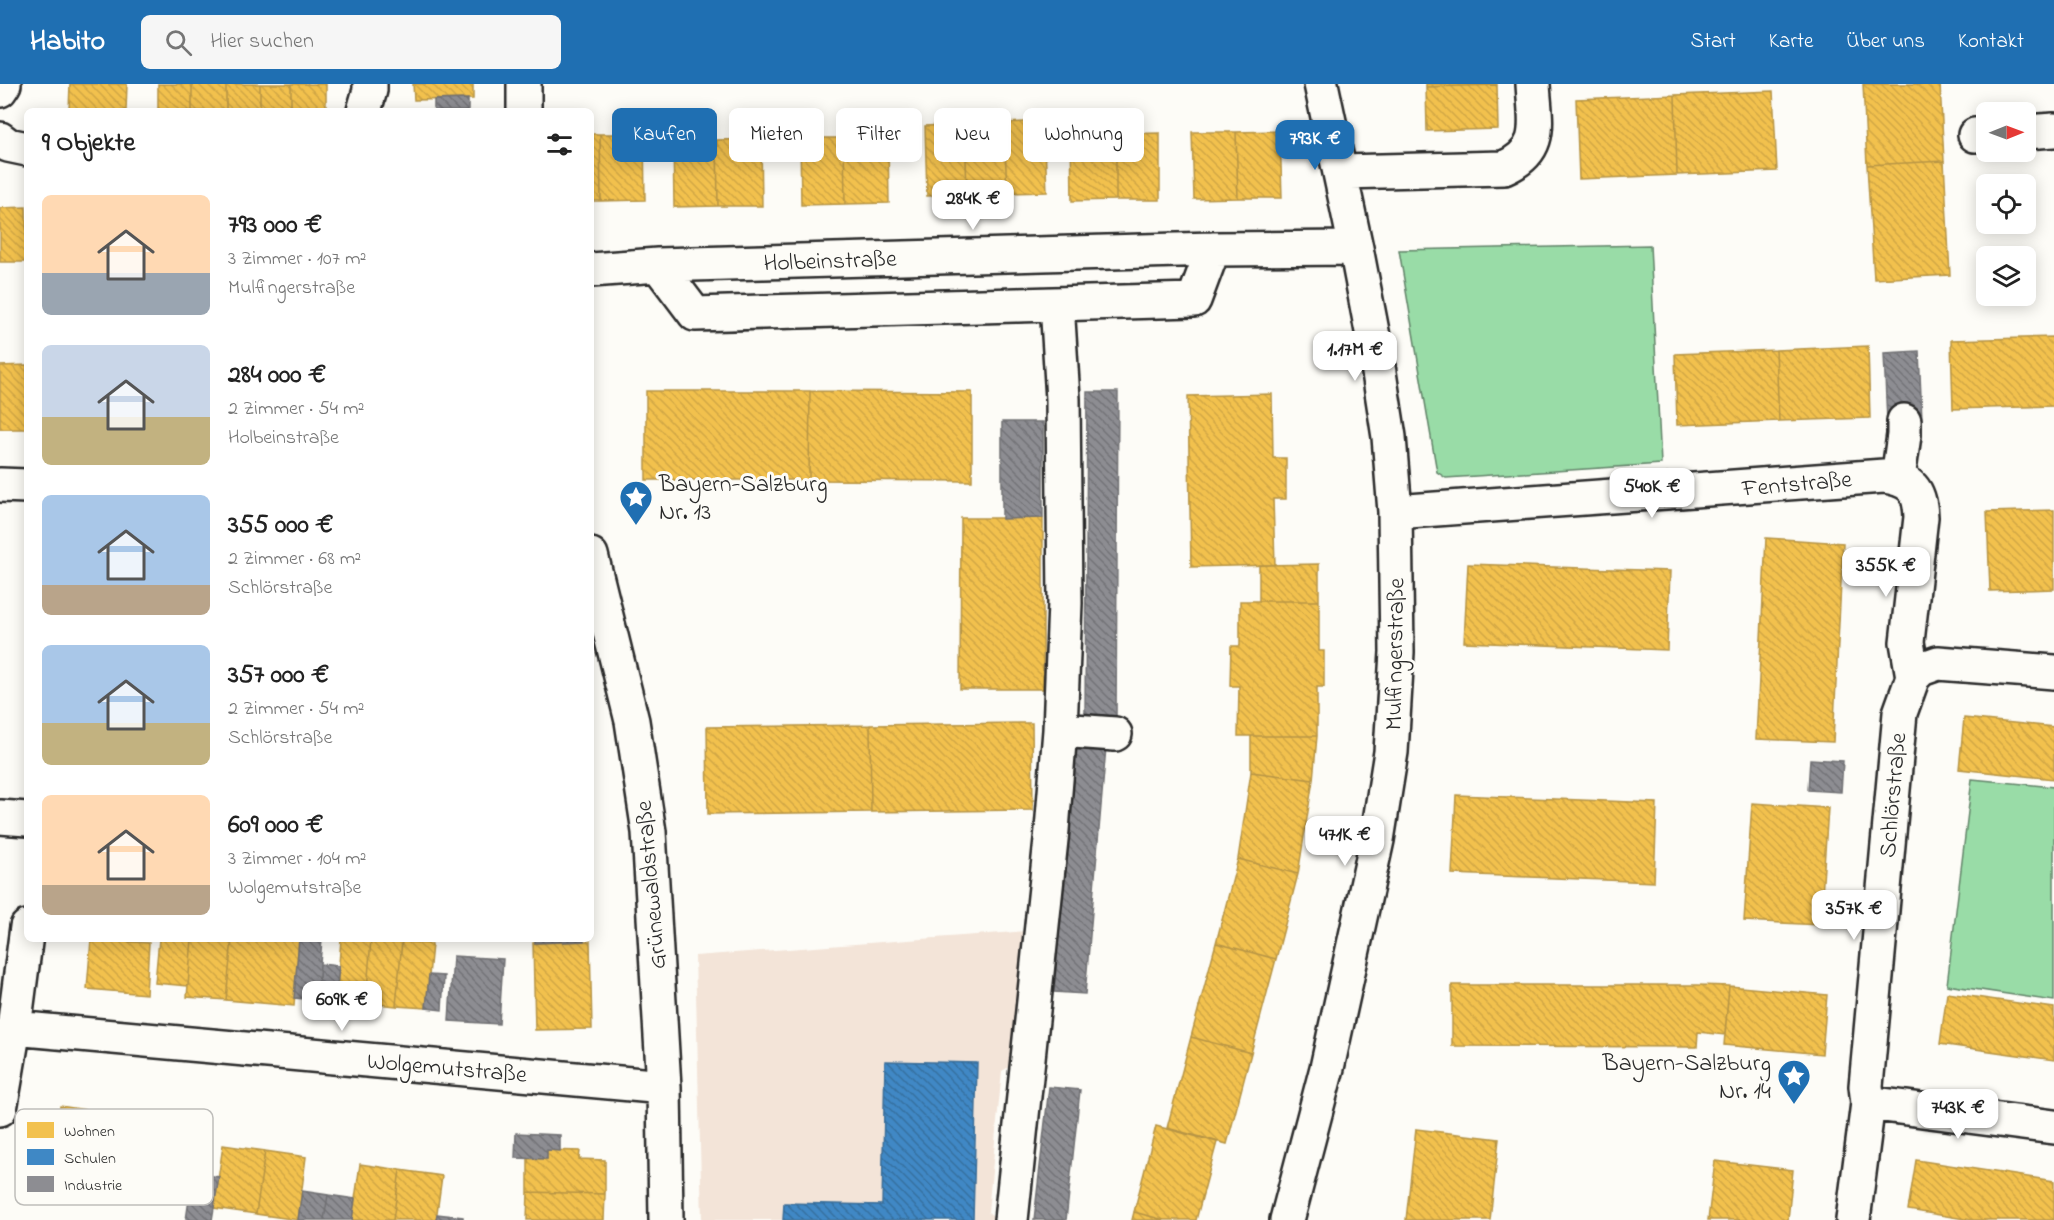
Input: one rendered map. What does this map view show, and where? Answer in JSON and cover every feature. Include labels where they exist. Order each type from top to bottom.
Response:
[{"type":"street","points":[[0,90],[4,84]]},
{"type":"street","points":[[365,108],[370,84]]},
{"type":"street","points":[[524,84],[524,108]]},
{"type":"street","name":"Mulfingerstraße","points":[[1287,1220],[1327,1068],[1377,840],[1391,752],[1397,652],[1395,512],[1389,437],[1375,346],[1341,172],[1321,84]]},
{"type":"street","points":[[1341,172],[1504,168],[1519,161],[1533,145],[1535,128],[1533,84]]},
{"type":"street","points":[[2036,131],[2054,130]]},
{"type":"street","points":[[0,139],[8,146],[24,148]]},
{"type":"street","name":"Holbeinstraße","points":[[594,270],[658,265],[1213,249],[1356,248]]},
{"type":"street","points":[[658,265],[695,314],[1058,304],[1194,300],[1213,249]]},
{"type":"street","points":[[1011,1220],[1052,830],[1060,730],[1057,603],[1063,399],[1058,304]]},
{"type":"street","points":[[1898,478],[1904,421]]},
{"type":"street","name":"Fentstraße","points":[[1395,512],[1884,476],[1898,478]]},
{"type":"street","name":"Schlörstraße","points":[[1853,1220],[1868,1103],[1866,1086],[1900,713],[1913,677],[1907,642],[1921,517],[1920,502],[1911,484],[1898,478]]},
{"type":"street","points":[[0,486],[24,486]]},
{"type":"street","name":"Grünewaldstraße","points":[[594,567],[632,721],[649,832],[664,1087],[666,1220]]},
{"type":"street","points":[[1913,677],[1921,669],[1938,663],[2054,672]]},
{"type":"street","points":[[1060,730],[1115,734]]},
{"type":"street","points":[[0,817],[24,819]]},
{"type":"street","points":[[0,1109],[14,1028],[25,942]]},
{"type":"street","name":"Wolgemutstraße","points":[[14,1028],[664,1087]]},
{"type":"street","points":[[1868,1103],[2054,1126]]},
{"type":"shaded area","points":[[1027,931],[1019,1061],[1002,1071],[988,1212],[998,1220],[702,1220],[695,956]]},
{"type":"green space","points":[[1650,245],[1661,464],[1446,478],[1437,472],[1399,250]]},
{"type":"green space","points":[[1972,779],[2054,787],[2054,1001],[1947,985]]},
{"type":"building: Wohnen","points":[[70,84],[127,84],[126,108],[69,108]]},
{"type":"building: Wohnen","points":[[158,84],[192,84],[192,108],[158,108]]},
{"type":"building: Wohnen","points":[[192,84],[226,84],[226,108],[192,108]]},
{"type":"building: Wohnen","points":[[226,84],[260,84],[260,108],[226,108]]},
{"type":"building: Wohnen","points":[[260,84],[291,84],[291,108],[260,108]]},
{"type":"building: Wohnen","points":[[291,84],[326,84],[326,108],[291,108]]},
{"type":"building: Wohnen","points":[[413,84],[473,84],[473,99],[414,100]]},
{"type":"building: Wohnen","points":[[1426,84],[1497,84],[1497,85],[1426,87]]},
{"type":"building: Wohnen","points":[[1863,84],[1940,84],[1944,161],[1867,165]]},
{"type":"building: Wohnen","points":[[1497,85],[1498,129],[1427,131],[1426,87]]},
{"type":"building: Wohnen","points":[[1773,91],[1777,171],[1677,175],[1675,95]]},
{"type":"building: Wohnen","points":[[1675,95],[1677,175],[1579,179],[1576,99]]},
{"type":"building: Wohnen","points":[[1023,122],[1023,162],[1046,162],[1047,192],[1007,193],[1006,162],[1011,162],[1011,123]]},
{"type":"building: Wohnen","points":[[925,126],[934,126],[934,162],[966,162],[967,195],[927,196]]},
{"type":"building: Wohnen","points":[[1280,131],[1282,198],[1238,198],[1236,132]]},
{"type":"building: Wohnen","points":[[1192,132],[1236,132],[1238,198],[1194,199]]},
{"type":"building: Wohnen","points":[[1144,133],[1160,133],[1160,200],[1116,200],[1116,162],[1144,162]]},
{"type":"building: Wohnen","points":[[594,134],[600,134],[601,201],[594,201]]},
{"type":"building: Wohnen","points":[[600,134],[612,134],[612,162],[644,162],[645,200],[601,201]]},
{"type":"building: Wohnen","points":[[824,138],[836,138],[836,162],[844,162],[845,204],[801,205],[800,162],[824,162]]},
{"type":"building: Wohnen","points":[[717,140],[729,140],[729,162],[761,162],[762,206],[718,206]]},
{"type":"building: Wohnen","points":[[717,140],[718,206],[674,207],[673,162],[717,162]]},
{"type":"building: Wohnen","points":[[1944,161],[1950,275],[1874,279],[1867,165]]},
{"type":"building: Wohnen","points":[[844,162],[888,162],[889,203],[845,204]]},
{"type":"building: Wohnen","points":[[966,162],[1006,162],[1007,193],[967,195]]},
{"type":"building: Wohnen","points":[[1071,162],[1116,162],[1116,200],[1072,201]]},
{"type":"building: Wohnen","points":[[24,207],[24,262],[0,262],[0,208]]},
{"type":"building: Wohnen","points":[[2054,337],[2054,406],[1953,409],[1951,340]]},
{"type":"building: Wohnen","points":[[1868,346],[1870,418],[1779,421],[1776,350]]},
{"type":"building: Wohnen","points":[[1776,350],[1779,421],[1677,425],[1675,354]]},
{"type":"building: Wohnen","points":[[24,365],[24,429],[0,429],[0,366]]},
{"type":"building: Wohnen","points":[[646,391],[810,391],[809,480],[646,480]]},
{"type":"building: Wohnen","points":[[810,391],[972,392],[972,481],[809,480]]},
{"type":"building: Wohnen","points":[[1272,394],[1273,458],[1286,458],[1286,499],[1273,499],[1275,565],[1191,567],[1188,396]]},
{"type":"building: Wohnen","points":[[2054,510],[2054,589],[1990,591],[1987,512]]},
{"type":"building: Wohnen","points":[[961,518],[1043,518],[1043,689],[960,689]]},
{"type":"building: Wohnen","points":[[1766,538],[1843,543],[1833,742],[1756,739]]},
{"type":"building: Wohnen","points":[[1319,564],[1319,601],[1259,601],[1259,565]]},
{"type":"building: Wohnen","points":[[1468,564],[1670,571],[1667,650],[1464,642]]},
{"type":"building: Wohnen","points":[[1240,601],[1319,601],[1319,651],[1324,651],[1324,687],[1317,687],[1317,736],[1238,736],[1239,686],[1230,686],[1231,646],[1240,646]]},
{"type":"building: Wohnen","points":[[1964,718],[2054,727],[2054,779],[1959,769]]},
{"type":"building: Wohnen","points":[[1032,723],[1033,810],[871,812],[870,725]]},
{"type":"building: Wohnen","points":[[870,725],[871,812],[708,814],[707,727]]},
{"type":"building: Wohnen","points":[[1251,736],[1317,736],[1313,780],[1251,772]]},
{"type":"building: Wohnen","points":[[1251,772],[1313,780],[1298,874],[1238,859]]},
{"type":"building: Wohnen","points":[[1456,795],[1657,803],[1654,882],[1452,874]]},
{"type":"building: Wohnen","points":[[1752,803],[1828,808],[1820,925],[1744,921]]},
{"type":"building: Wohnen","points":[[1238,859],[1298,874],[1276,959],[1216,943]]},
{"type":"building: Wohnen","points":[[91,942],[149,943],[146,994],[87,989]]},
{"type":"building: Wohnen","points":[[159,942],[192,942],[188,986],[155,983]]},
{"type":"building: Wohnen","points":[[192,942],[232,942],[226,1000],[187,997]]},
{"type":"building: Wohnen","points":[[232,942],[299,942],[294,1006],[226,1000]]},
{"type":"building: Wohnen","points":[[341,942],[371,942],[366,1003],[336,1001]]},
{"type":"building: Wohnen","points":[[371,942],[402,942],[396,1006],[366,1003]]},
{"type":"building: Wohnen","points":[[402,942],[432,944],[426,1008],[396,1006]]},
{"type":"building: Wohnen","points":[[590,942],[592,1029],[535,1030],[533,943]]},
{"type":"building: Wohnen","points":[[1216,943],[1276,959],[1251,1053],[1191,1037]]},
{"type":"building: Wohnen","points":[[1452,985],[1729,986],[1725,1035],[1698,1032],[1697,1047],[1452,1046]]},
{"type":"building: Wohnen","points":[[1729,986],[1827,995],[1822,1054],[1724,1045]]},
{"type":"building: Wohnen","points":[[1947,993],[2054,1008],[2054,1060],[1940,1044]]},
{"type":"building: Wohnen","points":[[1191,1037],[1251,1053],[1227,1144],[1167,1128]]},
{"type":"building: Wohnen","points":[[60,1106],[79,1109],[60,1109]]},
{"type":"building: Wohnen","points":[[1156,1126],[1217,1142],[1196,1220],[1164,1220],[1134,1212]]},
{"type":"building: Wohnen","points":[[1416,1129],[1499,1139],[1490,1220],[1406,1220]]},
{"type":"building: Wohnen","points":[[223,1145],[265,1151],[256,1214],[214,1208]]},
{"type":"building: Wohnen","points":[[547,1150],[580,1151],[579,1159],[605,1160],[605,1194],[528,1192],[528,1158],[547,1159]]},
{"type":"building: Wohnen","points":[[265,1151],[306,1157],[298,1220],[256,1214]]},
{"type":"building: Wohnen","points":[[1916,1160],[2054,1181],[2054,1220],[1971,1220],[1908,1210]]},
{"type":"building: Wohnen","points":[[1715,1161],[1793,1170],[1788,1220],[1708,1220]]},
{"type":"building: Wohnen","points":[[360,1164],[400,1170],[393,1220],[352,1220]]},
{"type":"building: Wohnen","points":[[400,1170],[442,1176],[436,1220],[393,1220]]},
{"type":"building: Wohnen","points":[[528,1192],[605,1194],[604,1220],[527,1220]]},
{"type":"building: Wohnen","points":[[1134,1212],[1164,1220],[1132,1220]]},
{"type":"building: Schulen","points":[[885,1061],[977,1063],[973,1220],[783,1220],[784,1203],[882,1205]]},
{"type":"building: Industrie","points":[[468,99],[468,108],[434,108],[434,100]]},
{"type":"building: Industrie","points":[[1919,351],[1922,420],[1887,422],[1884,353]]},
{"type":"building: Industrie","points":[[1087,392],[1118,392],[1116,718],[1085,717]]},
{"type":"building: Industrie","points":[[1002,422],[1043,422],[1043,518],[1002,519]]},
{"type":"building: Industrie","points":[[1075,745],[1106,747],[1085,994],[1054,992]]},
{"type":"building: Industrie","points":[[1810,759],[1843,761],[1841,792],[1808,790]]},
{"type":"building: Industrie","points":[[299,942],[322,942],[317,1000],[294,998]]},
{"type":"building: Industrie","points":[[453,956],[503,959],[499,1024],[449,1021]]},
{"type":"building: Industrie","points":[[320,964],[339,966],[336,996],[318,994]]},
{"type":"building: Industrie","points":[[429,975],[444,976],[442,1010],[426,1008]]},
{"type":"building: Industrie","points":[[1049,1087],[1080,1090],[1066,1220],[1034,1220]]},
{"type":"building: Industrie","points":[[516,1133],[560,1135],[560,1151],[547,1150],[547,1159],[515,1158]]},
{"type":"building: Industrie","points":[[213,1176],[219,1177],[212,1220],[186,1220],[188,1205],[213,1205]]},
{"type":"building: Industrie","points":[[302,1191],[328,1195],[324,1220],[298,1220]]},
{"type":"building: Industrie","points":[[328,1195],[355,1199],[352,1220],[324,1220]]},
{"type":"building: Industrie","points":[[437,1214],[463,1217],[463,1220],[436,1220]]},
{"type":"place","name":"Bayern-Salzburg Nr. 13","points":[[636,526]]},
{"type":"place","name":"Bayern-Salzburg Nr. 14","points":[[1794,1105]]}]
